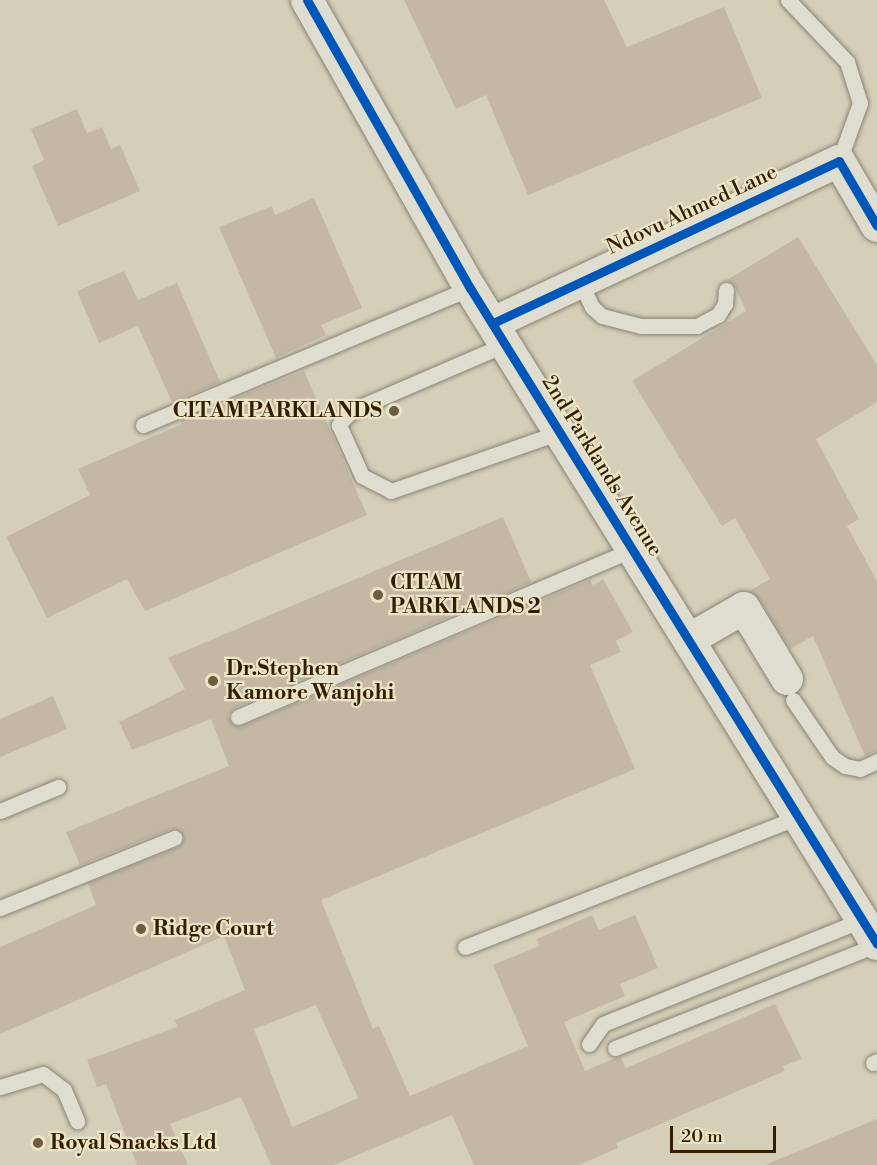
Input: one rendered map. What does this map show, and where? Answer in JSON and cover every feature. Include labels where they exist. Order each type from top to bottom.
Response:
[{"type":"street","name":"2nd Parklands Avenue","points":[[307,0],[470,288],[500,333],[632,550],[690,639],[872,936]]},
{"type":"street","points":[[839,161],[877,226]]},
{"type":"street","name":"Ndovu Ahmed Lane","points":[[500,333],[580,282],[839,161]]},
{"type":"street","points":[[690,639],[744,608],[790,690]]},
{"type":"lane","points":[[788,0],[847,62],[860,103],[839,161]]},
{"type":"lane","points":[[580,282],[591,307],[602,316],[641,326],[697,326],[718,315],[725,304],[726,290]]},
{"type":"lane","points":[[143,424],[470,288]]},
{"type":"lane","points":[[500,333],[356,409],[344,418],[339,425],[362,476],[391,491],[560,432]]},
{"type":"lane","points":[[237,717],[632,550]]},
{"type":"lane","points":[[790,690],[811,730],[839,762],[861,769],[877,761]]},
{"type":"lane","points":[[0,811],[58,787]]},
{"type":"lane","points":[[465,947],[799,817]]},
{"type":"lane","points":[[0,908],[174,838]]},
{"type":"lane","points":[[589,1044],[603,1024],[872,936]]},
{"type":"lane","points":[[615,1048],[872,936]]},
{"type":"lane","points":[[0,1087],[43,1074],[64,1090],[77,1121]]},
{"type":"building","points":[[404,0],[604,0],[627,47],[724,7],[762,98],[528,195],[486,95],[456,109]]},
{"type":"building","points":[[77,109],[87,133],[102,127],[111,149],[120,145],[140,191],[58,226],[32,166],[44,160],[31,129]]},
{"type":"building","points":[[314,198],[362,308],[321,325],[326,335],[276,358],[219,227],[272,206],[275,215]]},
{"type":"building","points":[[798,237],[877,365],[877,402],[816,439],[859,519],[847,526],[877,581],[877,751],[865,756],[813,636],[790,649],[759,599],[749,591],[770,579],[735,518],[722,526],[632,381],[746,311],[734,285],[727,280]]},
{"type":"building","points":[[124,271],[138,300],[177,283],[220,382],[172,402],[138,326],[99,343],[77,291]]},
{"type":"building","points":[[304,371],[367,515],[145,611],[127,579],[47,618],[6,537],[90,495],[78,469],[182,424],[180,420]]},
{"type":"building","points":[[503,517],[531,582],[234,708],[228,715],[232,724],[242,726],[590,580],[593,585],[603,579],[633,632],[616,641],[621,652],[590,665],[635,769],[321,900],[373,1029],[379,1026],[410,1096],[528,1046],[493,965],[539,946],[537,939],[592,915],[599,930],[635,915],[658,968],[620,984],[625,996],[564,1022],[585,1071],[620,1056],[626,1068],[775,1004],[802,1059],[783,1066],[785,1071],[616,1143],[618,1148],[579,1165],[474,1165],[452,1115],[334,1165],[271,1165],[241,1097],[170,1124],[188,1165],[137,1165],[106,1084],[97,1087],[87,1060],[177,1027],[175,1020],[245,990],[224,936],[0,1034],[0,947],[96,905],[88,883],[178,847],[184,839],[180,830],[171,829],[80,865],[66,832],[229,766],[211,719],[132,750],[119,722],[185,689],[168,658]],"holes":[[[316,1005],[358,1098],[292,1127],[254,1029]]]},
{"type":"building","points":[[53,696],[67,729],[0,757],[0,719]]},
{"type":"building","points":[[877,1119],[877,1165],[767,1165],[767,1164]]},
{"type":"cycle path","points":[[307,0],[470,288],[877,944]]},
{"type":"cycle path","points":[[493,323],[839,161],[877,226]]},
{"type":"place","name":"CITAM PARKLANDS","points":[[394,411]]},
{"type":"place","name":"CITAM PARKLANDS 2","points":[[378,595]]},
{"type":"place","name":"Dr.Stephen Kamore Wanjohi","points":[[213,681]]},
{"type":"place","name":"Ridge Court","points":[[141,929]]},
{"type":"place","name":"Royal Snacks Ltd","points":[[38,1143]]}]
